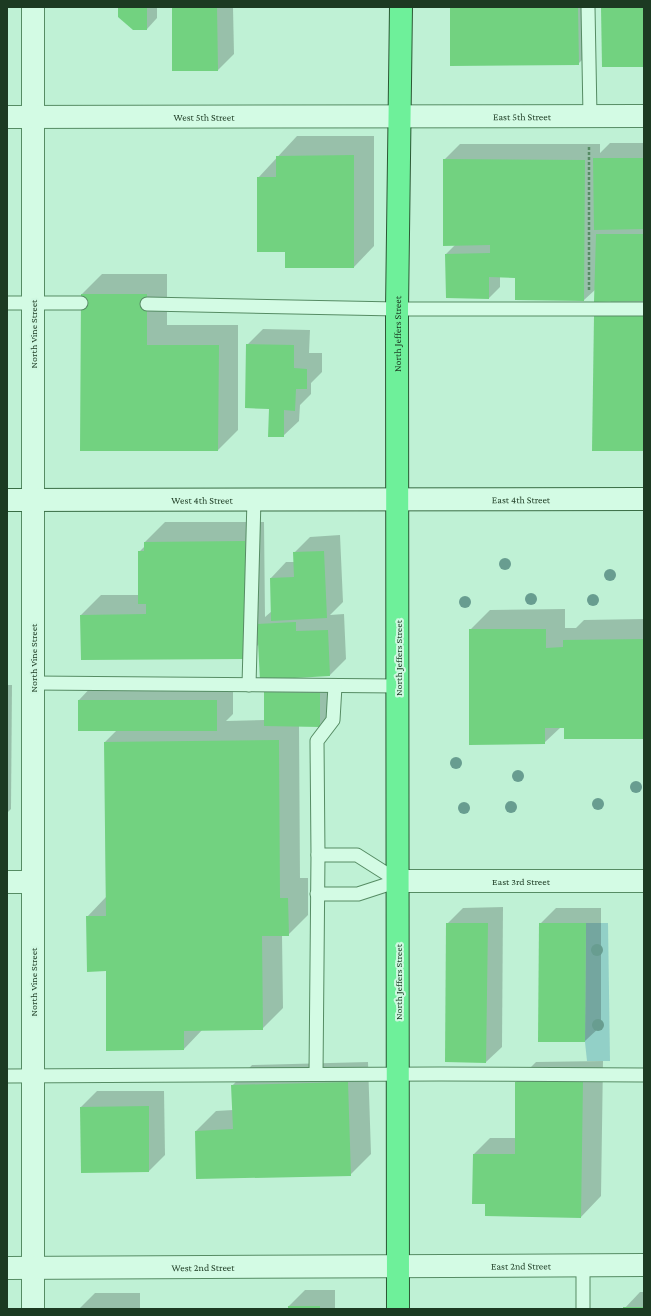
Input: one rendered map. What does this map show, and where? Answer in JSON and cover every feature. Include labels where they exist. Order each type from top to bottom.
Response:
[{"type":"highway","name":"North Jeffers Street","points":[[398,1309],[397,309],[401,116],[401,7]]},
{"type":"street","name":"North Vine Street","points":[[33,7],[33,1309]]},
{"type":"street","name":"West 5th Street","points":[[7,117],[401,116]]},
{"type":"street","name":"East 5th Street","points":[[401,116],[644,116]]},
{"type":"street","name":"West 4th Street","points":[[7,500],[398,498]]},
{"type":"street","name":"East 4th Street","points":[[398,498],[644,499]]},
{"type":"street","name":"East 3rd Street","points":[[398,881],[644,881]]},
{"type":"street","points":[[7,882],[34,882]]},
{"type":"street","name":"East 2nd Street","points":[[398,1267],[644,1265]]},
{"type":"street","name":"West 2nd Street","points":[[7,1268],[398,1267]]},
{"type":"lane","points":[[588,7],[590,116]]},
{"type":"lane","points":[[7,304],[81,303]]},
{"type":"lane","points":[[147,304],[397,309],[644,309]]},
{"type":"lane","points":[[249,685],[254,499]]},
{"type":"lane","points":[[33,682],[398,686]]},
{"type":"lane","points":[[316,1074],[318,855],[317,741],[333,720],[335,686]]},
{"type":"lane","points":[[318,855],[358,855],[398,881]]},
{"type":"lane","points":[[317,894],[358,894],[398,881]]},
{"type":"lane","points":[[7,1076],[316,1074],[644,1075]]},
{"type":"lane","points":[[583,1265],[583,1309]]},
{"type":"path","points":[[589,147],[589,309]]},
{"type":"shaded area","points":[[586,923],[608,923],[610,1061],[587,1061],[585,1042]]},
{"type":"building","points":[[118,7],[147,7],[147,30],[133,30],[118,17]]},
{"type":"building","points":[[172,7],[217,7],[218,71],[172,71]]},
{"type":"building","points":[[450,7],[578,7],[579,65],[450,66]]},
{"type":"building","points":[[601,7],[644,7],[644,67],[602,67]]},
{"type":"building","points":[[354,155],[354,268],[285,268],[285,252],[257,252],[257,177],[276,177],[276,156]]},
{"type":"building","points":[[593,158],[644,158],[644,229],[594,230]]},
{"type":"building","points":[[443,159],[585,160],[584,301],[515,300],[515,278],[489,277],[489,299],[446,298],[445,254],[490,253],[490,245],[443,246]]},
{"type":"building","points":[[596,234],[644,234],[644,301],[594,302]]},
{"type":"building","points":[[81,294],[147,294],[147,345],[219,345],[218,451],[80,451]]},
{"type":"building","points":[[594,316],[644,316],[644,451],[592,451]]},
{"type":"building","points":[[246,344],[294,345],[294,368],[307,369],[307,389],[296,389],[295,411],[284,410],[284,437],[268,437],[269,409],[245,408]]},
{"type":"building","points":[[245,541],[245,659],[81,660],[80,615],[146,614],[146,604],[138,604],[138,551],[144,551],[144,542]]},
{"type":"building","points":[[324,551],[327,618],[271,621],[270,578],[294,577],[293,552]]},
{"type":"building","points":[[296,622],[296,631],[328,630],[330,676],[260,680],[257,624]]},
{"type":"building","points":[[469,629],[546,629],[546,648],[563,647],[563,640],[644,639],[644,739],[564,739],[564,728],[545,728],[545,744],[469,745]]},
{"type":"building","points":[[264,692],[320,693],[320,727],[264,726]]},
{"type":"building","points":[[78,700],[217,700],[217,731],[78,731]]},
{"type":"building","points":[[279,740],[280,898],[288,898],[289,936],[262,936],[263,1030],[184,1031],[184,1050],[106,1051],[106,971],[87,972],[86,916],[106,916],[104,742]]},
{"type":"building","points":[[446,923],[488,923],[486,1063],[445,1062]]},
{"type":"building","points":[[539,923],[586,923],[585,1042],[538,1042]]},
{"type":"building","points":[[583,1080],[581,1218],[485,1216],[485,1204],[472,1204],[473,1154],[515,1154],[515,1082]]},
{"type":"building","points":[[348,1082],[351,1176],[196,1179],[195,1131],[233,1129],[231,1085]]},
{"type":"building","points":[[149,1106],[149,1172],[81,1173],[80,1107]]},
{"type":"building","points":[[288,1306],[320,1306],[320,1309],[288,1309]]},
{"type":"building","points":[[623,1307],[644,1307],[644,1309],[623,1309]]}]
